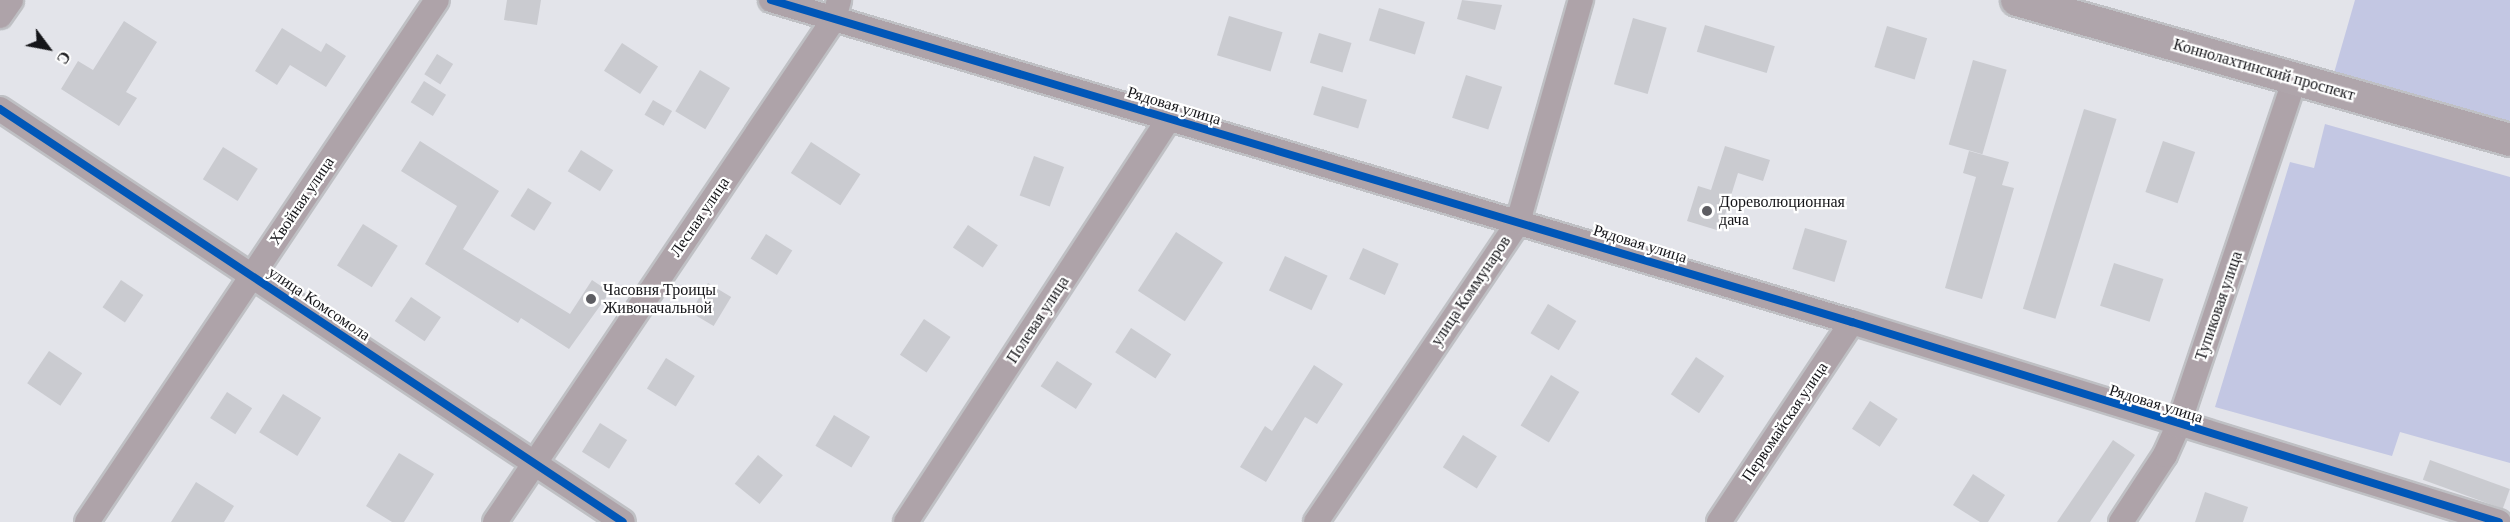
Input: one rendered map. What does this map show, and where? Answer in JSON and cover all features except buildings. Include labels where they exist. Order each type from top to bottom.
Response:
[{"type":"main road","name":"Коннолахтинский проспект","points":[[2017,0],[2510,140]]},
{"type":"street","points":[[0,16],[10,0]]},
{"type":"street","name":"Хвойная улица","points":[[87,522],[437,0]]},
{"type":"street","name":"Рядовая улица","points":[[771,0],[836,9],[1169,118],[1852,322],[2178,426],[2338,470],[2499,522]]},
{"type":"street","name":"улица Коммунаров","points":[[1316,522],[1518,222],[1581,0]]},
{"type":"street","name":"Лесная улица","points":[[495,522],[836,9]]},
{"type":"street","name":"Тупиковая улица","points":[[2121,522],[2165,455],[2178,426],[2295,79]]},
{"type":"street","name":"улица Комсомола","points":[[0,109],[623,522]]},
{"type":"street","name":"Полевая улица","points":[[906,522],[1169,118]]},
{"type":"street","name":"Первомайская улица","points":[[1719,522],[1852,322]]},
{"type":"shaded area","points":[[2355,0],[2510,0],[2510,124],[2334,73]]},
{"type":"shaded area","points":[[2325,124],[2510,177],[2510,463],[2400,432],[2392,456],[2215,407],[2290,162],[2314,168]]},
{"type":"cycle path","points":[[771,0],[1852,322],[2499,522]]},
{"type":"cycle path","points":[[0,109],[623,522]]},
{"type":"place","name":"Дореволюционная дача","points":[[1707,211]]},
{"type":"place","name":"Часовня Троицы Живоначальной","points":[[591,299]]}]
